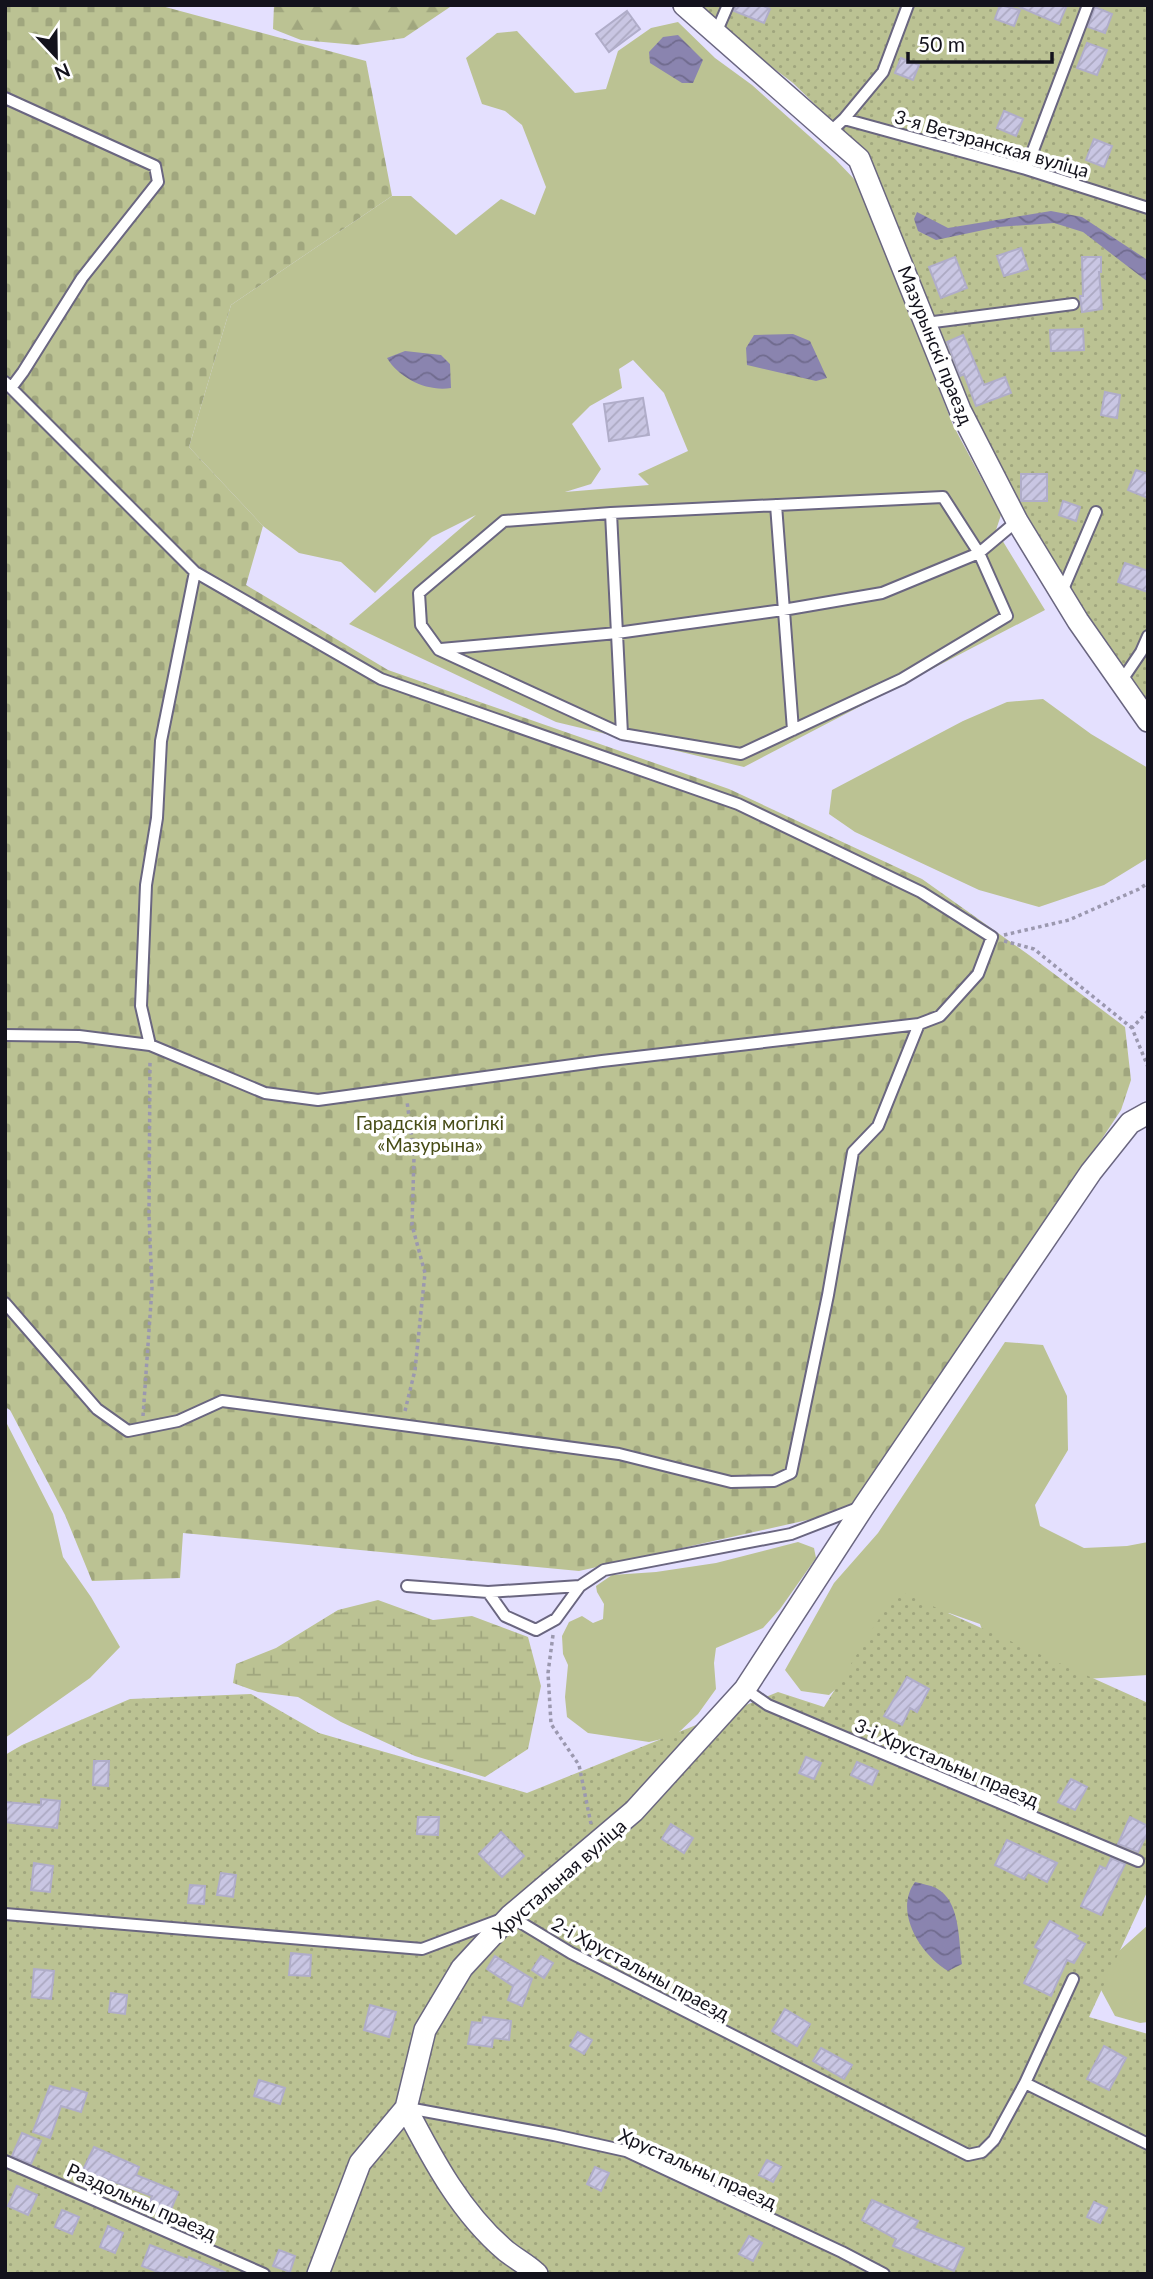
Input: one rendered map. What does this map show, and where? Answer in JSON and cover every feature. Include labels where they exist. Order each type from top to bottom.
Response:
[{"type":"street","name":"Мазурынскі праезд","points":[[684,5],[716,33],[837,126],[859,159],[960,410],[1017,521],[1061,594],[1148,721]]},
{"type":"street","name":"Хрустальная вуліца","points":[[318,2274],[360,2163],[407,2108],[425,2030],[462,1968],[510,1916],[634,1811],[745,1689],[864,1506],[1091,1172],[1130,1123],[1148,1112]]},
{"type":"street","points":[[407,2108],[439,2171],[474,2218],[506,2251],[534,2273]]},
{"type":"lane","points":[[716,33],[728,5]]},
{"type":"lane","points":[[837,126],[883,72],[908,5]]},
{"type":"lane","points":[[1026,169],[1088,5]]},
{"type":"lane","points":[[5,98],[155,166],[158,182],[82,278],[8,385],[195,572],[380,678],[738,804],[921,892],[992,937],[978,974],[940,1016],[919,1024],[616,1059],[318,1101],[265,1093],[150,1045],[79,1036],[5,1035]]},
{"type":"lane","name":"3-я Ветэранская вуліца","points":[[837,126],[1026,169],[1148,208]]},
{"type":"lane","points":[[926,324],[1073,304]]},
{"type":"lane","points":[[943,497],[979,553],[1007,616],[902,679],[741,754],[622,734],[439,650],[421,625],[419,593],[505,521],[611,513],[943,497]]},
{"type":"lane","points":[[776,505],[793,730]]},
{"type":"lane","points":[[1061,594],[1096,512]]},
{"type":"lane","points":[[611,513],[622,734]]},
{"type":"lane","points":[[439,650],[617,633],[882,593],[979,553],[1017,521]]},
{"type":"lane","points":[[150,1045],[141,1006],[146,884],[157,818],[161,741],[195,572]]},
{"type":"lane","points":[[1120,683],[1141,652],[1148,636]]},
{"type":"lane","points":[[5,1303],[97,1409],[128,1431],[178,1421],[222,1401],[619,1454],[731,1482],[774,1481],[792,1473],[828,1295],[853,1152],[878,1126],[919,1024]]},
{"type":"lane","points":[[488,1592],[505,1616],[536,1630],[556,1619],[580,1586],[604,1570],[791,1534],[864,1506]]},
{"type":"lane","points":[[407,1586],[488,1592],[580,1586]]},
{"type":"lane","name":"3-і Хрустальны праезд","points":[[745,1689],[768,1705],[1138,1861]]},
{"type":"lane","points":[[5,1914],[422,1949],[510,1916]]},
{"type":"lane","name":"2-і Хрустальны праезд","points":[[510,1916],[571,1953],[968,2155],[982,2152],[994,2140],[1025,2083]]},
{"type":"lane","points":[[1073,1979],[1025,2083],[1148,2144]]},
{"type":"lane","name":"Хрустальны праезд","points":[[407,2108],[626,2151],[884,2274]]},
{"type":"lane","name":"Раздольны праезд","points":[[5,2161],[264,2274]]},
{"type":"path","points":[[992,937],[1069,920],[1139,890],[1148,883]]},
{"type":"path","points":[[992,937],[1034,949],[1132,1028],[1148,1066]]},
{"type":"path","points":[[1132,1028],[1148,1010]]},
{"type":"path","points":[[141,1428],[152,1288],[149,1215],[150,1045]]},
{"type":"path","points":[[401,1424],[415,1370],[425,1273],[412,1226],[414,1157],[405,1088]]},
{"type":"path","points":[[556,1619],[548,1672],[551,1724],[579,1765],[597,1842]]},
{"type":"green space","name":"Гарадскія могілкі «Мазурына»","points":[[5,5],[158,5],[366,61],[392,196],[231,305],[189,447],[263,526],[246,585],[388,670],[729,789],[922,879],[1125,1027],[1131,1080],[1121,1110],[857,1509],[579,1571],[183,1533],[180,1578],[92,1581],[65,1515],[10,1410],[5,1407]]},
{"type":"green space","points":[[274,5],[450,7],[404,38],[357,45],[301,40],[273,29]]},
{"type":"green space","points":[[690,5],[1148,5],[1148,711],[1021,516],[964,407],[840,129],[793,83]]},
{"type":"green space","points":[[678,22],[715,58],[752,85],[835,159],[858,183],[953,425],[1001,515],[996,530],[1045,610],[744,767],[556,722],[349,624],[476,515],[432,537],[375,593],[341,562],[299,553],[263,526],[189,447],[231,305],[392,196],[411,196],[456,235],[501,199],[535,215],[546,187],[522,125],[505,111],[482,104],[466,58],[497,33],[517,31],[575,93],[606,89],[618,51],[651,28]],"holes":[[[633,360],[664,393],[688,451],[638,474],[649,485],[565,492],[591,484],[601,469],[572,424],[590,406],[622,388],[619,369]]]},
{"type":"green space","points":[[1043,699],[1091,734],[1148,768],[1148,858],[1104,885],[1039,907],[979,890],[855,832],[829,814],[832,790],[963,721],[1007,702]]},
{"type":"green space","points":[[1005,1342],[1043,1345],[1067,1396],[1068,1450],[1035,1505],[1040,1526],[1084,1548],[1148,1542],[1148,1675],[1085,1679],[991,1656],[980,1624],[949,1613],[901,1613],[848,1678],[829,1695],[801,1691],[785,1670],[834,1583],[878,1533]]},
{"type":"green space","points":[[5,1420],[53,1514],[63,1557],[91,1597],[120,1647],[90,1678],[5,1738]]},
{"type":"green space","points":[[798,1542],[814,1548],[816,1558],[763,1628],[716,1648],[716,1689],[698,1714],[675,1736],[649,1742],[588,1733],[567,1717],[565,1697],[568,1665],[563,1654],[562,1636],[569,1622],[582,1616],[593,1623],[603,1619],[604,1604],[596,1586],[612,1575],[716,1563]]},
{"type":"green space","points":[[897,1590],[1148,1703],[1148,1890],[1089,2017],[1148,2034],[1148,2274],[5,2274],[5,1755],[22,1745],[130,1699],[251,1694],[319,1733],[527,1793],[778,1692],[824,1707]]},
{"type":"green space","points":[[378,1600],[433,1620],[472,1616],[528,1637],[541,1686],[528,1749],[485,1777],[415,1756],[341,1722],[298,1697],[258,1692],[233,1683],[236,1664],[276,1648],[338,1610]]},
{"type":"green space","points":[[1148,1925],[1148,2022],[1140,2023],[1115,2016],[1100,1988],[1110,1959]]},
{"type":"water","points":[[678,35],[703,60],[693,83],[682,83],[650,63],[649,52],[663,37]]},
{"type":"water","points":[[1051,211],[1082,217],[1146,259],[1148,282],[1083,232],[1054,223],[998,227],[936,240],[918,231],[914,219],[917,212],[948,228]]},
{"type":"water","points":[[793,334],[810,341],[827,378],[816,381],[747,365],[746,348],[754,335]]},
{"type":"water","points":[[405,351],[441,355],[450,364],[451,388],[423,386],[399,372],[387,358]]},
{"type":"water","points":[[915,1882],[934,1887],[944,1894],[954,1911],[962,1964],[948,1971],[928,1955],[913,1932],[907,1906]]},
{"type":"building","points":[[736,5],[761,5],[770,9],[764,23],[734,11]]},
{"type":"building","points":[[1000,5],[1020,10],[1014,26],[995,19]]},
{"type":"building","points":[[1015,5],[1067,5],[1059,24]]},
{"type":"building","points":[[1095,7],[1112,14],[1105,33],[1088,27]]},
{"type":"building","points":[[627,11],[640,29],[609,52],[596,34]]},
{"type":"building","points":[[1087,43],[1107,50],[1097,75],[1077,68]]},
{"type":"building","points":[[901,58],[919,65],[913,80],[895,73]]},
{"type":"building","points":[[1004,111],[1023,119],[1016,136],[997,128]]},
{"type":"building","points":[[1094,139],[1112,146],[1104,167],[1086,160]]},
{"type":"building","points":[[1021,248],[1028,269],[1004,276],[997,256]]},
{"type":"building","points":[[955,257],[967,288],[941,298],[929,267]]},
{"type":"building","points":[[1082,257],[1101,257],[1099,272],[1102,309],[1082,312]]},
{"type":"building","points":[[1083,329],[1084,350],[1051,351],[1050,330]]},
{"type":"building","points":[[963,335],[984,385],[1005,377],[1011,393],[976,406],[964,374],[960,376],[947,342]]},
{"type":"building","points":[[1105,392],[1120,395],[1117,418],[1101,415]]},
{"type":"building","points":[[643,398],[649,435],[609,441],[604,404]]},
{"type":"building","points":[[1136,470],[1148,474],[1148,498],[1128,490]]},
{"type":"building","points":[[1021,474],[1047,474],[1047,501],[1021,501]]},
{"type":"building","points":[[1063,501],[1080,507],[1076,521],[1059,515]]},
{"type":"building","points":[[1125,563],[1148,571],[1148,592],[1118,582]]},
{"type":"building","points":[[907,1677],[929,1689],[917,1712],[910,1708],[902,1725],[884,1716]]},
{"type":"building","points":[[806,1757],[821,1763],[814,1779],[799,1773]]},
{"type":"building","points":[[94,1761],[109,1761],[108,1786],[93,1785]]},
{"type":"building","points":[[857,1762],[878,1771],[872,1785],[851,1775]]},
{"type":"building","points":[[1071,1779],[1087,1787],[1075,1810],[1058,1802]]},
{"type":"building","points":[[41,1799],[60,1801],[57,1828],[5,1822],[5,1802],[41,1805]]},
{"type":"building","points":[[418,1817],[439,1817],[438,1835],[417,1834]]},
{"type":"building","points":[[1130,1817],[1148,1826],[1148,1832],[1138,1852],[1118,1844]]},
{"type":"building","points":[[671,1824],[693,1838],[684,1853],[662,1839]]},
{"type":"building","points":[[501,1832],[524,1856],[502,1877],[479,1854]]},
{"type":"building","points":[[1007,1840],[1057,1863],[1047,1882],[1028,1872],[1024,1879],[995,1865]]},
{"type":"building","points":[[1111,1858],[1125,1864],[1101,1915],[1081,1906],[1100,1866],[1106,1869]]},
{"type":"building","points":[[34,1863],[53,1866],[50,1892],[31,1890]]},
{"type":"building","points":[[221,1873],[236,1875],[233,1897],[217,1895]]},
{"type":"building","points":[[190,1885],[205,1886],[204,1904],[188,1903]]},
{"type":"building","points":[[1050,1921],[1078,1936],[1076,1939],[1085,1944],[1074,1963],[1067,1960],[1051,1996],[1024,1983],[1040,1950],[1035,1947]]},
{"type":"building","points":[[291,1953],[311,1955],[310,1976],[289,1975]]},
{"type":"building","points":[[495,1956],[532,1979],[522,2006],[508,2000],[513,1986],[487,1969]]},
{"type":"building","points":[[541,1956],[553,1963],[544,1978],[532,1970]]},
{"type":"building","points":[[34,1969],[54,1971],[51,1999],[32,1997]]},
{"type":"building","points":[[111,1993],[127,1995],[125,2014],[109,2012]]},
{"type":"building","points":[[370,2005],[396,2012],[389,2037],[364,2030]]},
{"type":"building","points":[[785,2009],[810,2024],[797,2046],[772,2031]]},
{"type":"building","points":[[483,2017],[511,2021],[509,2040],[493,2038],[492,2047],[468,2044],[472,2022],[482,2023]]},
{"type":"building","points":[[578,2032],[592,2040],[584,2054],[570,2046]]},
{"type":"building","points":[[1104,2046],[1126,2058],[1109,2090],[1087,2079]]},
{"type":"building","points":[[821,2048],[852,2065],[844,2079],[813,2061]]},
{"type":"building","points":[[259,2080],[285,2088],[280,2104],[254,2096]]},
{"type":"building","points":[[50,2086],[71,2092],[72,2088],[87,2093],[81,2112],[61,2106],[50,2138],[33,2132]]},
{"type":"building","points":[[22,2133],[41,2141],[31,2164],[12,2156]]},
{"type":"building","points":[[94,2147],[139,2167],[136,2175],[178,2192],[168,2217],[146,2209],[152,2196],[101,2177],[99,2182],[81,2174]]},
{"type":"building","points":[[767,2160],[781,2167],[773,2182],[759,2175]]},
{"type":"building","points":[[595,2167],[609,2173],[601,2191],[587,2184]]},
{"type":"building","points":[[17,2186],[37,2195],[28,2215],[8,2206]]},
{"type":"building","points":[[872,2200],[918,2221],[914,2228],[964,2248],[954,2271],[893,2246],[896,2239],[862,2220]]},
{"type":"building","points":[[1094,2202],[1107,2208],[1100,2223],[1087,2217]]},
{"type":"building","points":[[62,2210],[79,2217],[72,2234],[55,2227]]},
{"type":"building","points":[[108,2226],[123,2233],[115,2253],[100,2247]]},
{"type":"building","points":[[749,2236],[762,2243],[753,2261],[739,2254]]},
{"type":"building","points":[[150,2245],[188,2260],[189,2257],[229,2274],[163,2274],[142,2266]]},
{"type":"building","points":[[279,2250],[295,2256],[290,2272],[273,2266]]}]
